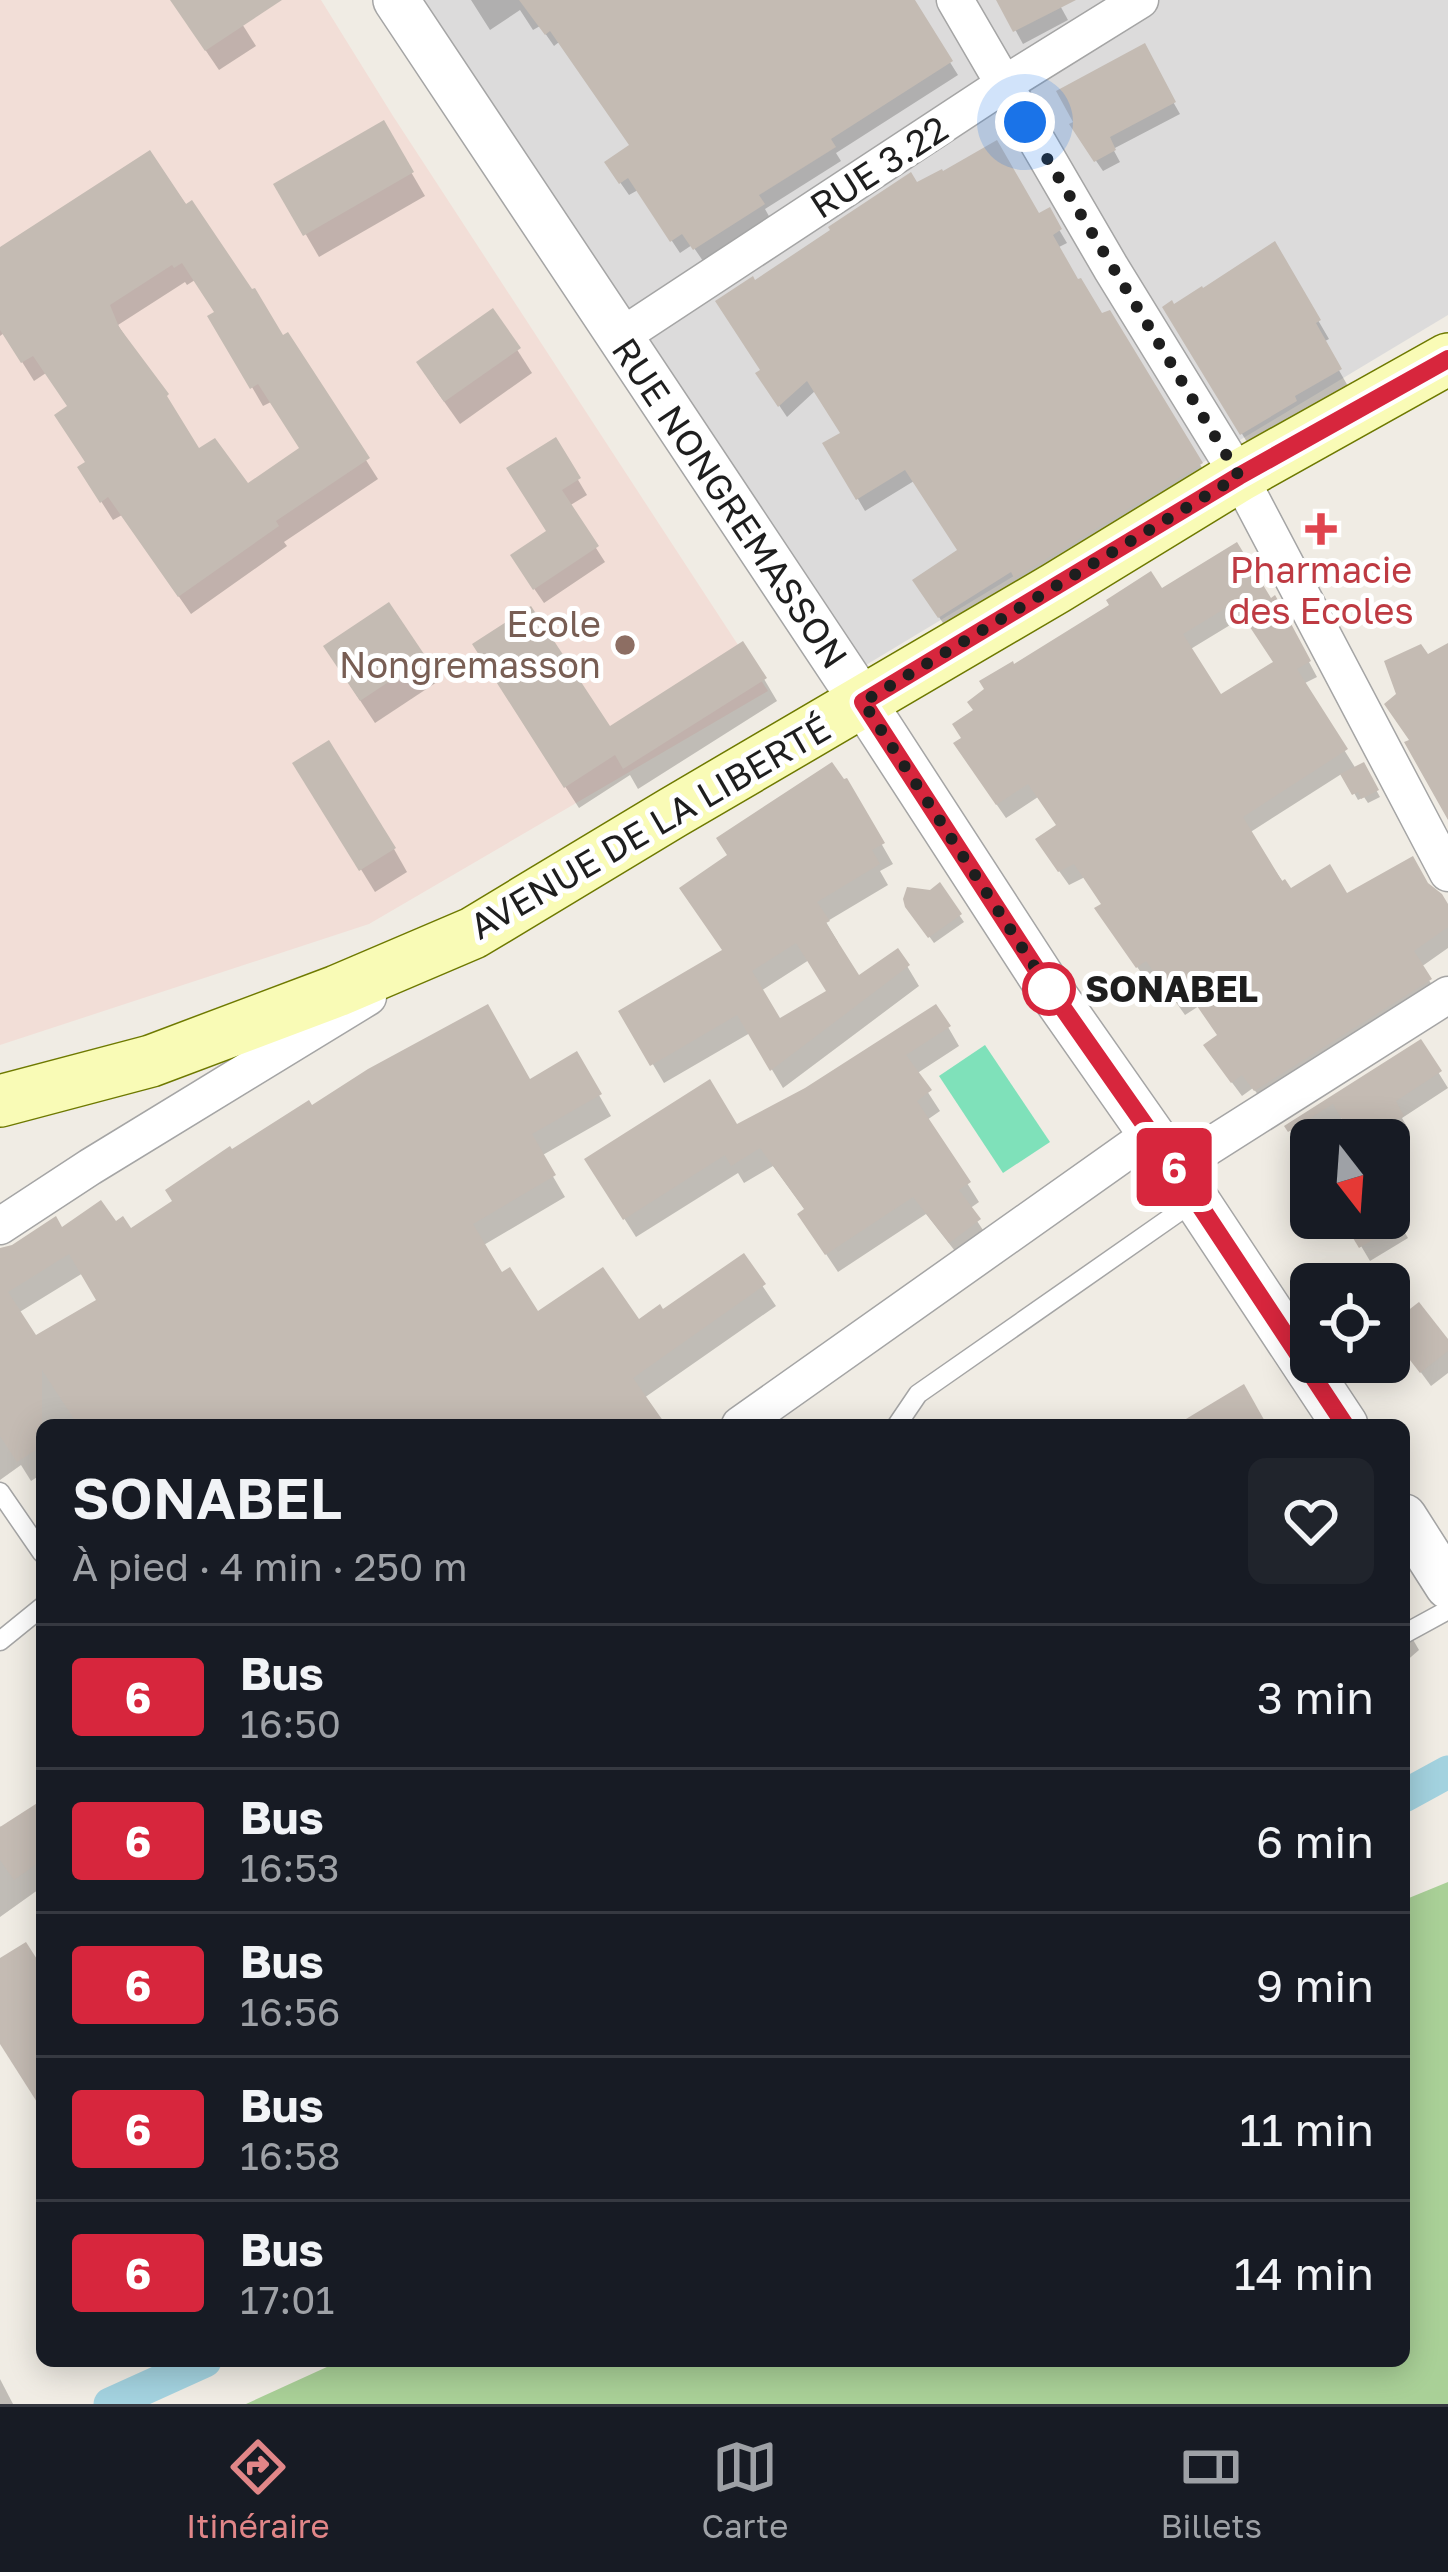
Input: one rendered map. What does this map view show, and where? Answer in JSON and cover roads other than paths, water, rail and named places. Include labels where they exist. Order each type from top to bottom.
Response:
[{"type":"main road","name":"AVENUE DE LA LIBERTÉ","points":[[0,1101],[152,1061],[337,992],[473,933],[1239,476],[1448,358]]},
{"type":"street","name":"RUE NONGREMASSON","points":[[396,0],[1044,981],[1341,1419]]},
{"type":"street","points":[[955,0],[1239,476],[1448,873]]},
{"type":"street","name":"RUE 3.22","points":[[620,337],[1139,0]]},
{"type":"street","points":[[0,1226],[473,933]]},
{"type":"street","points":[[750,1419],[1174,1168],[1448,995]]},
{"type":"street","points":[[1410,1526],[1448,1586]]},
{"type":"lane","points":[[901,1419],[918,1394],[1174,1168]]},
{"type":"lane","points":[[0,1492],[36,1544]]},
{"type":"lane","points":[[1410,1631],[1448,1610]]},
{"type":"lane","points":[[0,1641],[36,1612]]},
{"type":"waterway","points":[[1410,1793],[1448,1772]]},
{"type":"waterway","points":[[110,2404],[192,2367]]},
{"type":"place","name":"Pharmacie des Ecoles","points":[[1321,529]]},
{"type":"place","name":"Ecole Nongremasson","points":[[625,645]]},
{"type":"place","name":"SONABEL","points":[[1049,989]]}]
